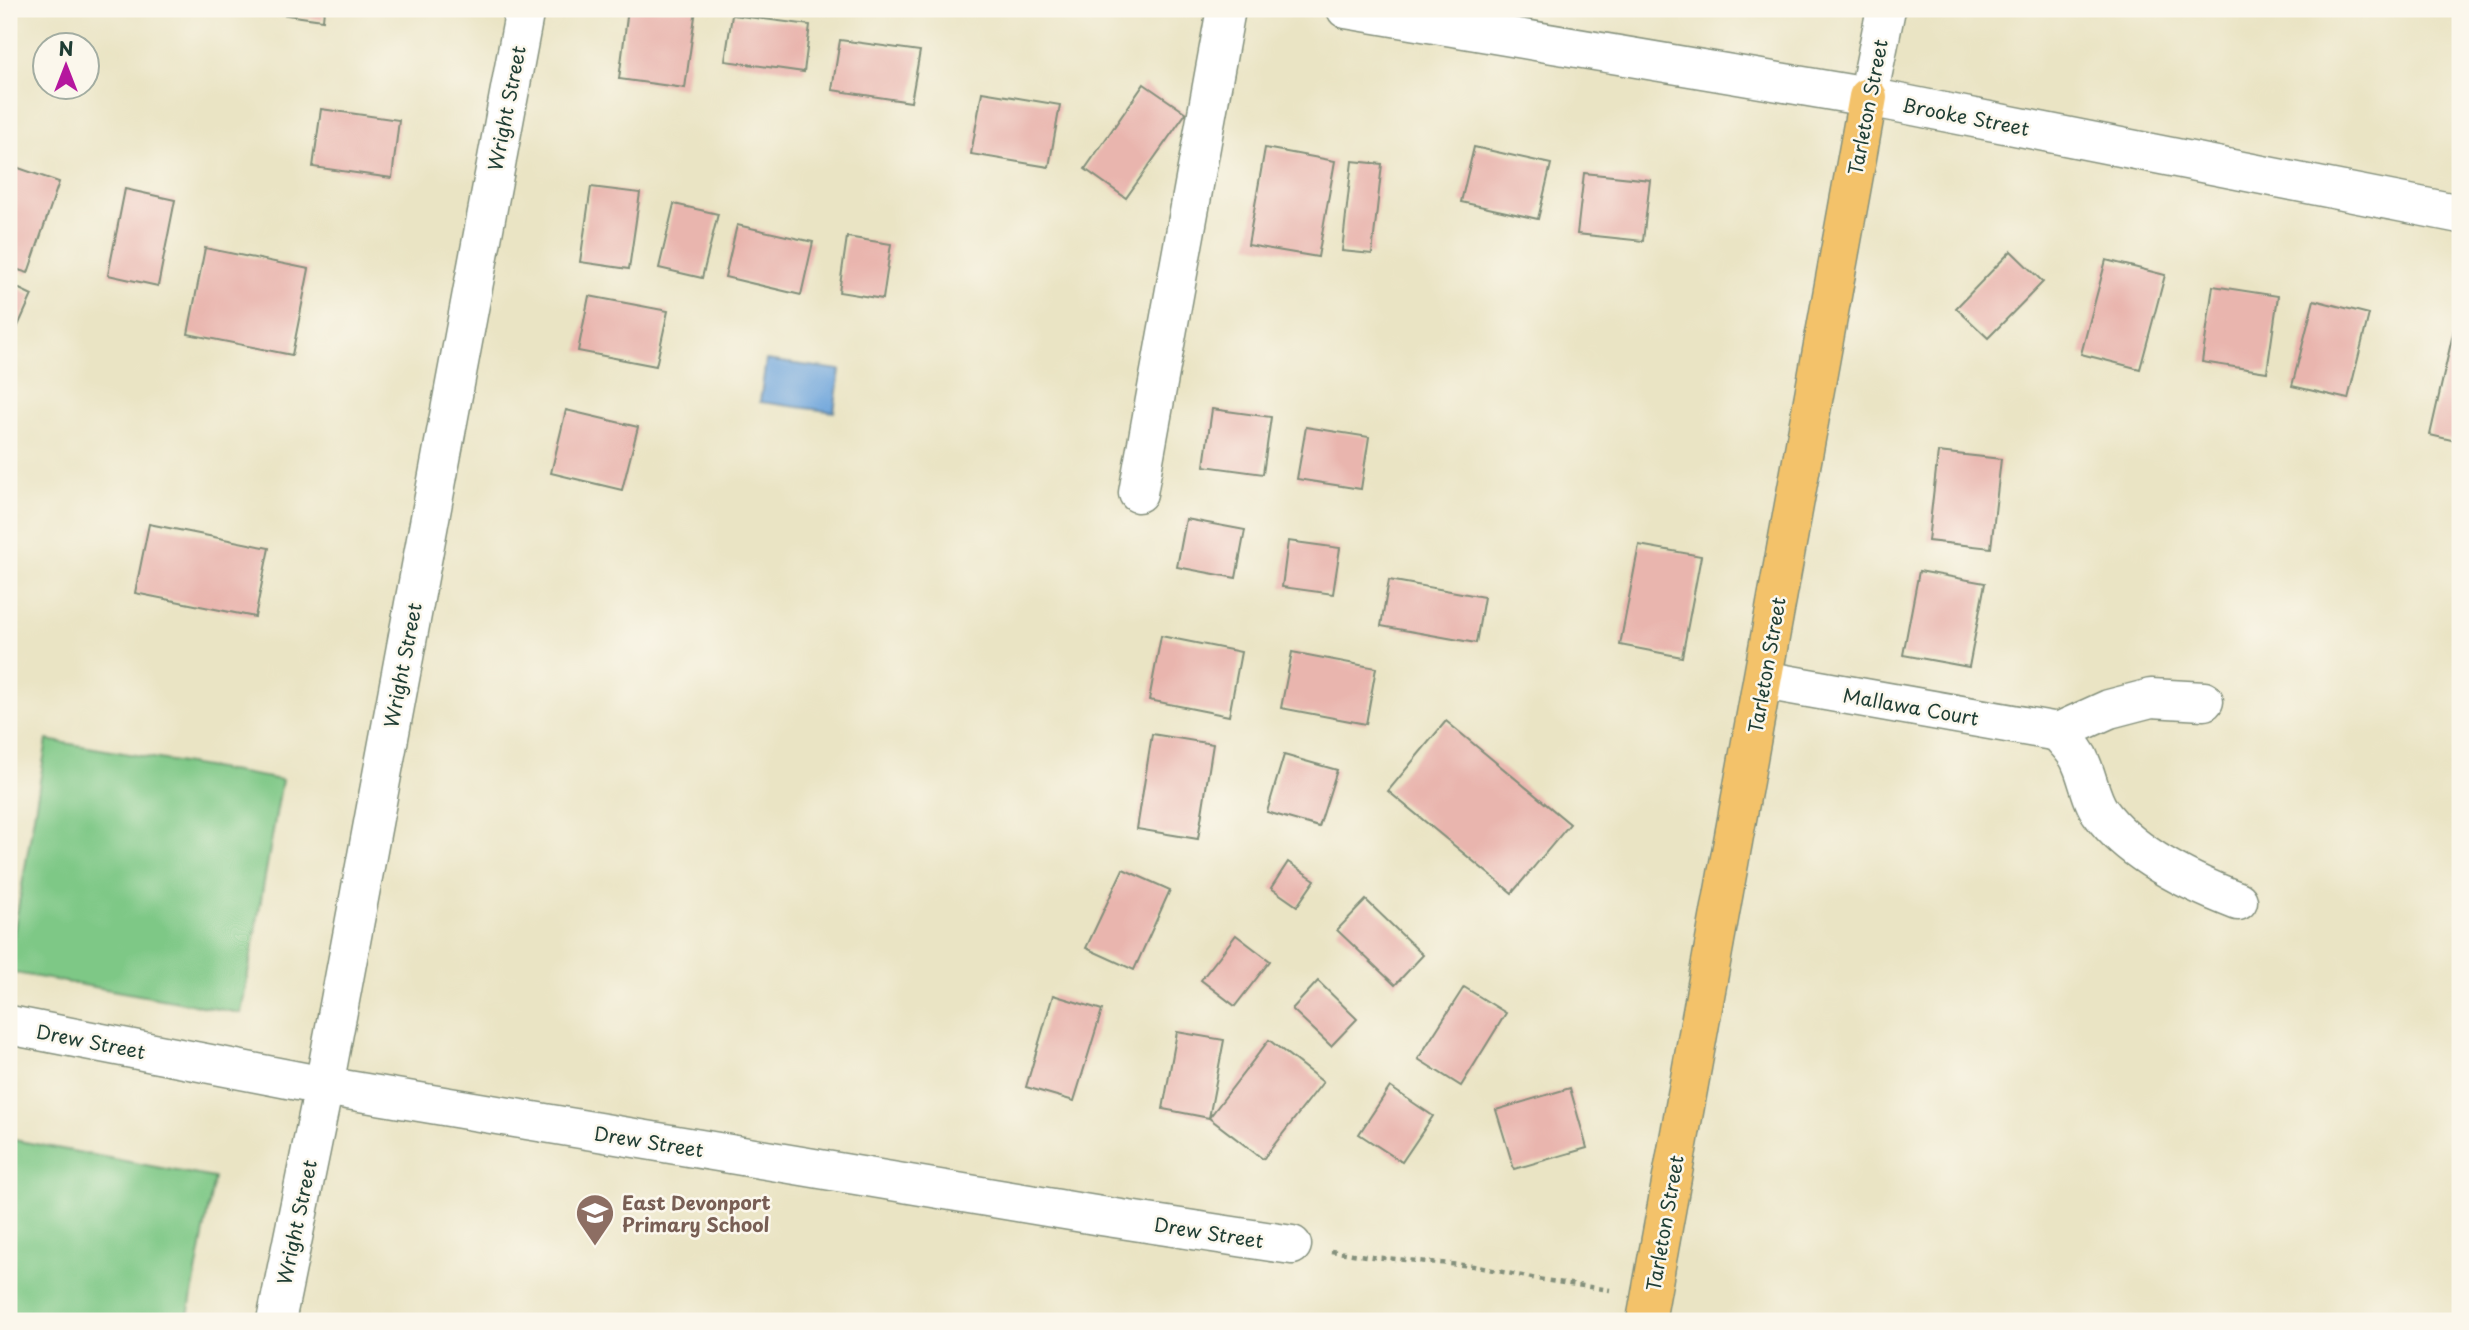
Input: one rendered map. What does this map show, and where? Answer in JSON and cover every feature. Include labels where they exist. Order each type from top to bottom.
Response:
[{"type":"main road","name":"Tarleton Street","points":[[1648,1308],[1868,97]]},
{"type":"street","name":"Wright Street","points":[[276,1321],[324,1086],[525,9]]},
{"type":"street","points":[[1138,493],[1226,9]]},
{"type":"street","name":"Brooke Street","points":[[1346,9],[1868,97],[2460,215]]},
{"type":"street","name":"Tarleton Street","points":[[1868,97],[1886,9]]},
{"type":"street","name":"Mallawa Court","points":[[1763,680],[2058,732]]},
{"type":"street","points":[[2204,701],[2151,698],[2109,709],[2058,732],[2080,759],[2100,812],[2122,833],[2144,853],[2174,872],[2205,889],[2238,901]]},
{"type":"street","name":"Drew Street","points":[[9,1025],[324,1086],[1095,1215],[1292,1245]]},
{"type":"path","points":[[1292,1245],[1373,1257],[1473,1266],[1537,1279],[1648,1308]]},
{"type":"green space","points":[[47,740],[282,780],[241,1013],[9,972]]},
{"type":"green space","points":[[9,1139],[214,1178],[187,1321],[9,1321]]},
{"type":"water","points":[[766,360],[840,370],[834,412],[760,402]]},
{"type":"building","points":[[245,9],[324,9],[323,20]]},
{"type":"building","points":[[628,9],[696,9],[685,88],[619,79]]},
{"type":"building","points":[[732,15],[810,25],[804,72],[725,61]]},
{"type":"building","points":[[840,40],[920,51],[911,102],[832,90]]},
{"type":"building","points":[[1144,84],[1186,113],[1126,198],[1085,169]]},
{"type":"building","points":[[982,92],[1060,105],[1049,167],[971,154]]},
{"type":"building","points":[[321,109],[399,120],[392,178],[313,167]]},
{"type":"building","points":[[1474,147],[1551,164],[1538,219],[1461,202]]},
{"type":"building","points":[[1265,148],[1335,161],[1318,257],[1248,245]]},
{"type":"building","points":[[1352,161],[1382,164],[1372,254],[1342,251]]},
{"type":"building","points":[[10,165],[59,182],[28,273],[9,267]]},
{"type":"building","points":[[1584,173],[1650,180],[1643,241],[1577,234]]},
{"type":"building","points":[[591,187],[640,193],[629,269],[580,262]]},
{"type":"building","points":[[125,189],[175,200],[158,286],[108,275]]},
{"type":"building","points":[[674,204],[718,214],[702,278],[659,268]]},
{"type":"building","points":[[737,225],[813,242],[801,295],[725,277]]},
{"type":"building","points":[[847,237],[891,244],[883,299],[839,292]]},
{"type":"building","points":[[205,248],[309,269],[292,355],[188,334]]},
{"type":"building","points":[[2011,251],[2043,282],[1988,338],[1956,308]]},
{"type":"building","points":[[2106,260],[2165,275],[2140,369],[2081,354]]},
{"type":"building","points":[[9,284],[32,295],[9,346]]},
{"type":"building","points":[[2213,286],[2278,296],[2267,372],[2202,362]]},
{"type":"building","points":[[589,296],[668,311],[656,366],[578,351]]},
{"type":"building","points":[[2314,300],[2369,314],[2348,399],[2292,386]]},
{"type":"building","points":[[2455,325],[2460,326],[2460,442],[2430,435]]},
{"type":"building","points":[[1212,409],[1271,417],[1263,474],[1204,466]]},
{"type":"building","points":[[566,410],[638,427],[622,490],[551,473]]},
{"type":"building","points":[[1306,427],[1369,437],[1361,489],[1297,479]]},
{"type":"building","points":[[1938,452],[2001,459],[1991,548],[1928,541]]},
{"type":"building","points":[[1186,519],[1245,530],[1236,578],[1177,567]]},
{"type":"building","points":[[149,524],[269,548],[255,617],[135,593]]},
{"type":"building","points":[[1288,541],[1340,548],[1333,594],[1282,587]]},
{"type":"building","points":[[1639,545],[1701,556],[1682,657],[1620,645]]},
{"type":"building","points":[[1919,571],[1985,583],[1969,667],[1903,655]]},
{"type":"building","points":[[1389,580],[1484,597],[1476,643],[1381,626]]},
{"type":"building","points":[[1161,636],[1241,652],[1229,716],[1149,700]]},
{"type":"building","points":[[1292,652],[1376,668],[1366,724],[1281,708]]},
{"type":"building","points":[[1446,721],[1570,824],[1512,893],[1388,791]]},
{"type":"building","points":[[1152,734],[1213,744],[1198,839],[1137,829]]},
{"type":"building","points":[[1284,755],[1337,770],[1319,827],[1267,812]]},
{"type":"building","points":[[1288,862],[1315,880],[1297,906],[1271,888]]},
{"type":"building","points":[[1123,869],[1170,890],[1134,970],[1086,948]]},
{"type":"building","points":[[1366,900],[1423,955],[1395,985],[1337,930]]},
{"type":"building","points":[[1236,935],[1270,961],[1235,1006],[1201,980]]},
{"type":"building","points":[[1318,981],[1357,1019],[1331,1046],[1292,1009]]},
{"type":"building","points":[[1464,987],[1506,1013],[1461,1086],[1418,1059]]},
{"type":"building","points":[[1053,995],[1102,1010],[1074,1101],[1026,1087]]},
{"type":"building","points":[[1177,1032],[1224,1040],[1209,1118],[1163,1109]]},
{"type":"building","points":[[1269,1040],[1323,1082],[1263,1159],[1209,1118]]},
{"type":"building","points":[[1390,1087],[1433,1116],[1402,1162],[1359,1134]]},
{"type":"building","points":[[1570,1088],[1587,1148],[1514,1169],[1496,1110]]},
{"type":"place","name":"East Devonport Primary School","points":[[595,1247]]}]
